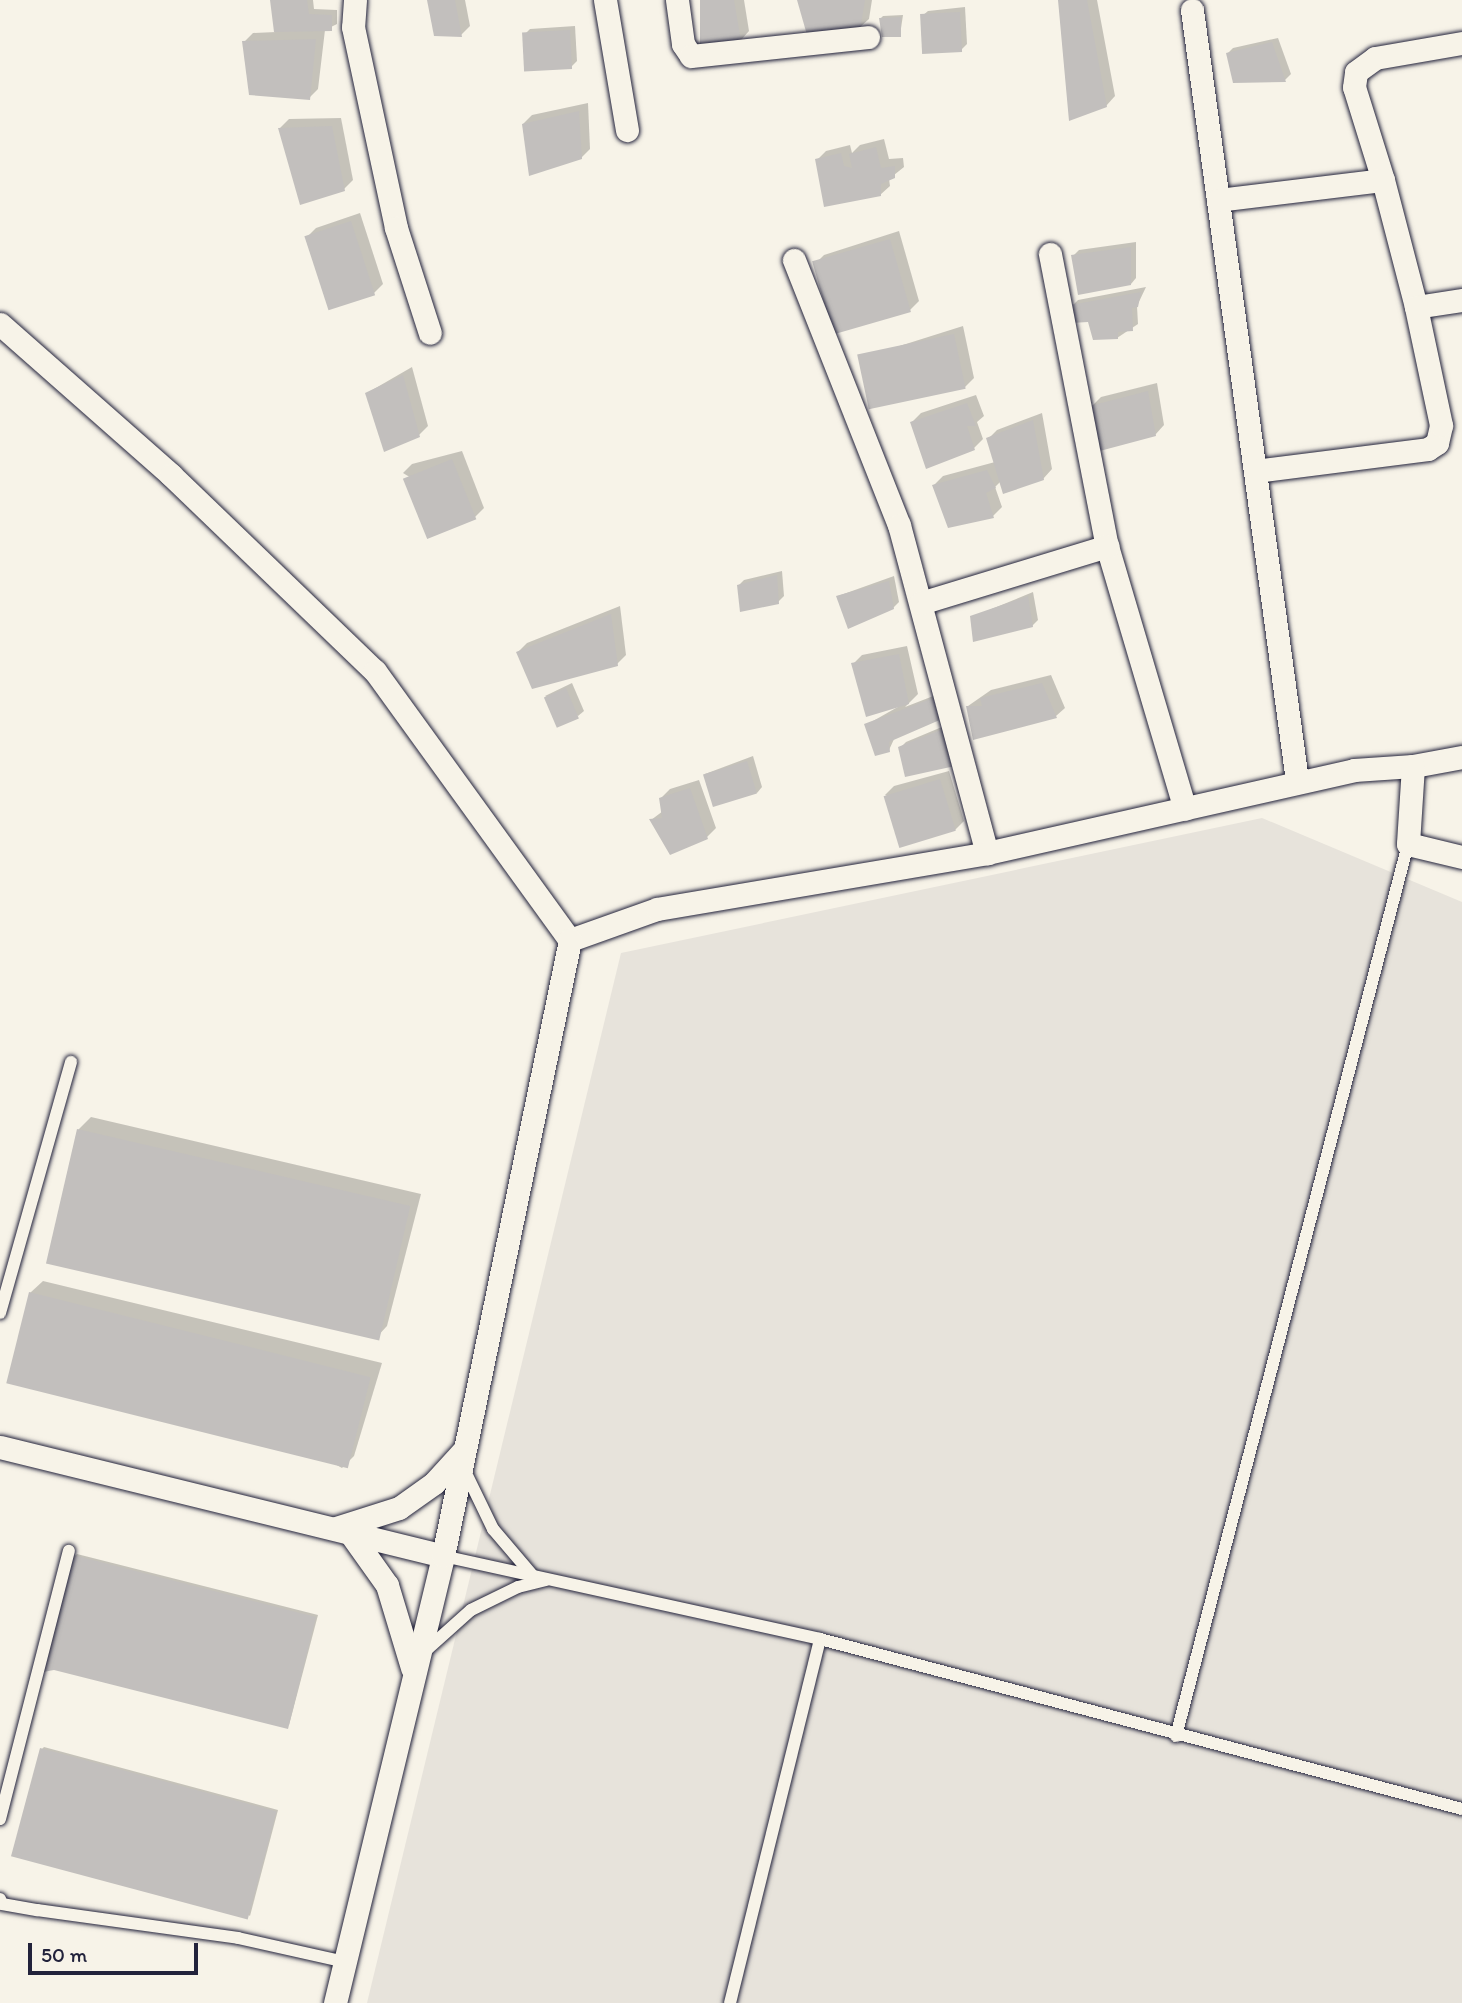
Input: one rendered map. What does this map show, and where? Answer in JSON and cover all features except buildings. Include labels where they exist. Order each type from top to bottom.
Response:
[{"type":"street","points":[[355,0],[352,26],[396,229],[430,333]]},
{"type":"street","points":[[605,0],[627,130]]},
{"type":"street","points":[[677,0],[683,44],[691,56],[867,37]]},
{"type":"street","points":[[1192,10],[1297,781]]},
{"type":"street","points":[[1255,471],[1428,449],[1437,443],[1441,425],[1416,307],[1383,180],[1354,87],[1356,72],[1375,58],[1462,43]]},
{"type":"street","points":[[1218,200],[1383,180]]},
{"type":"street","points":[[1050,254],[1107,546],[1185,809]]},
{"type":"street","points":[[794,260],[899,525],[987,853]]},
{"type":"street","points":[[1416,307],[1462,300]]},
{"type":"street","points":[[0,324],[171,475],[374,671],[570,940],[443,1556],[335,2003]]},
{"type":"street","points":[[921,603],[1107,546]]},
{"type":"street","points":[[570,940],[656,909],[987,853],[1354,770],[1413,766],[1462,757]]},
{"type":"street","points":[[1413,766],[1408,844],[1462,857]]},
{"type":"street","points":[[0,1447],[443,1556]]},
{"type":"street","points":[[341,1531],[399,1508],[434,1483],[463,1457]]},
{"type":"street","points":[[341,1531],[387,1585],[415,1666]]},
{"type":"lane","points":[[1176,1736],[1408,844]]},
{"type":"lane","points":[[0,1313],[5,1278],[71,1062]]},
{"type":"lane","points":[[463,1457],[493,1530],[533,1576]]},
{"type":"lane","points":[[0,1819],[69,1551]]},
{"type":"lane","points":[[443,1556],[820,1639],[1176,1736],[1462,1808]]},
{"type":"lane","points":[[415,1666],[471,1610],[518,1587],[547,1580]]},
{"type":"lane","points":[[730,2003],[820,1639]]},
{"type":"lane","points":[[1,1902],[238,1938],[345,1962]]},
{"type":"shaded area","points":[[1262,818],[1462,902],[1462,2003],[367,2003],[621,953]]}]
